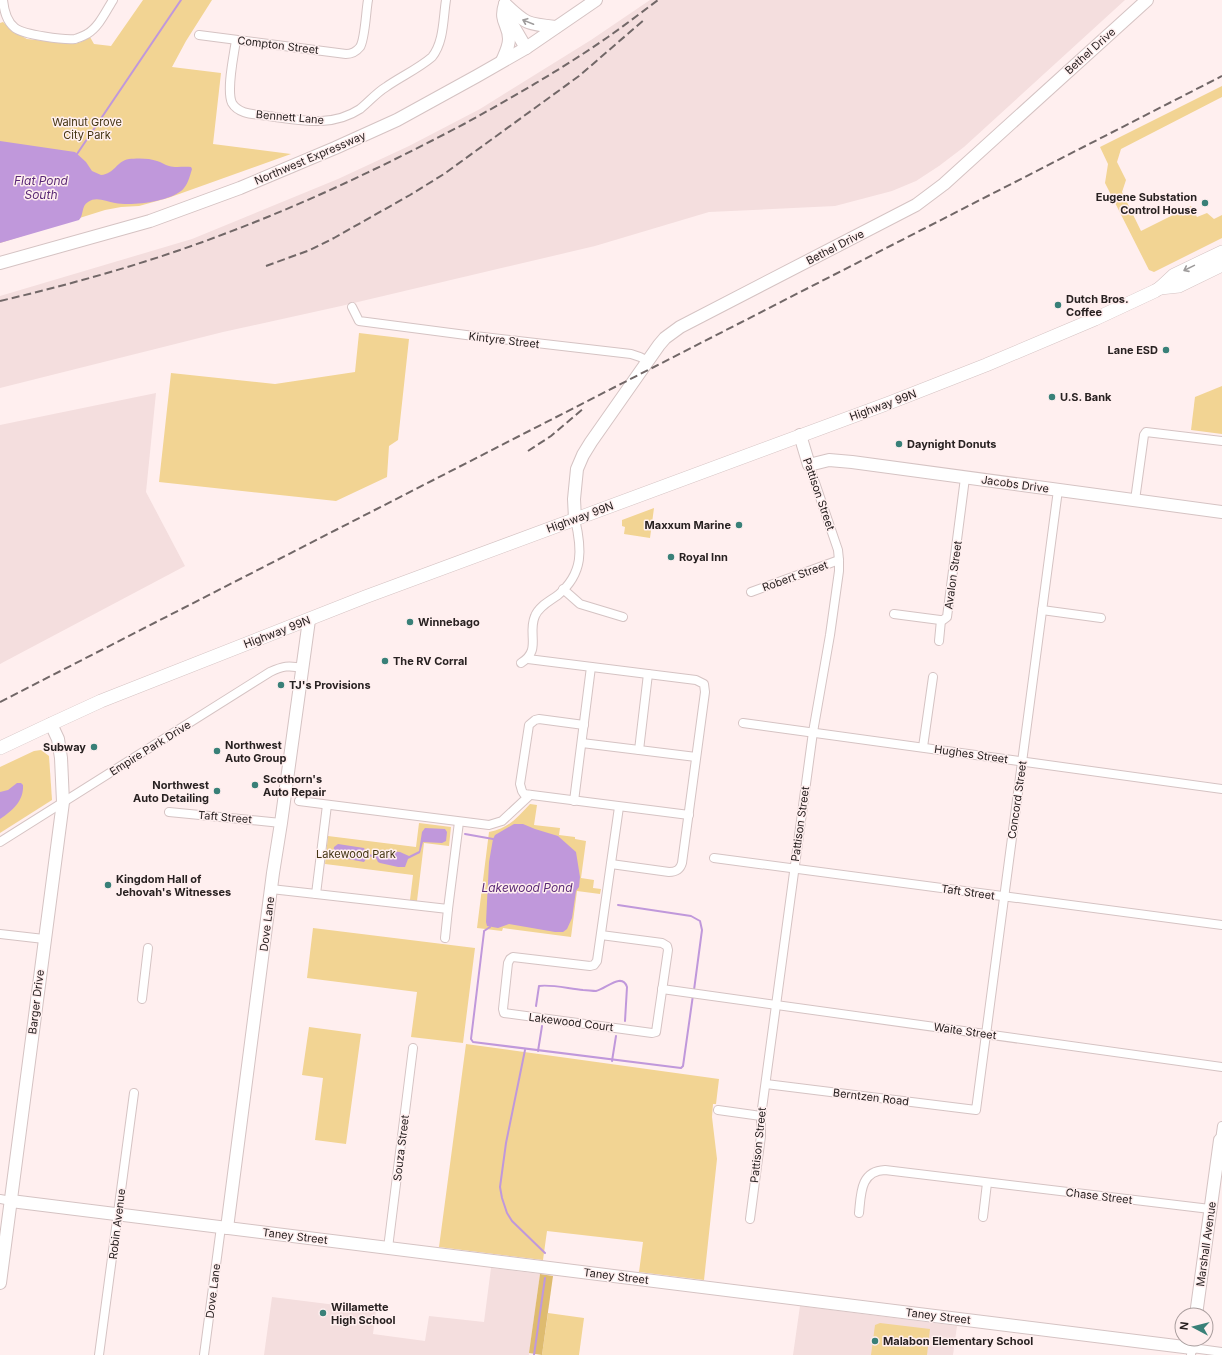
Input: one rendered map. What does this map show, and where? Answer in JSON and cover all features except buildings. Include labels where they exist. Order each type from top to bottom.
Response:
[{"type":"main road","name":"Highway 99N","points":[[0,748],[108,698],[387,589],[889,403],[993,362],[1095,319],[1160,288],[1174,275],[1222,252]]},
{"type":"main road","name":"Highway 99N","points":[[1160,288],[1179,286],[1222,265]]},
{"type":"street","points":[[4,0],[7,18],[15,28],[20,31],[50,37],[76,38],[93,29],[113,0]]},
{"type":"street","name":"Compton Street","points":[[198,35],[351,54],[356,51],[363,40],[368,0]]},
{"type":"street","name":"Bennett Lane","points":[[236,40],[229,90],[231,99],[237,109],[250,114],[315,121],[330,121],[358,110],[384,88],[432,57],[440,42],[446,0]]},
{"type":"street","name":"Northwest Expressway","points":[[0,263],[150,221],[240,188],[335,148],[397,120],[526,48],[596,0]]},
{"type":"street","name":"Bethel Drive","points":[[575,519],[574,499],[577,469],[583,455],[665,338],[680,327],[916,205],[944,184],[1147,0]]},
{"type":"street","points":[[505,2],[524,21],[537,25],[556,27]]},
{"type":"street","points":[[505,2],[509,19],[526,48]]},
{"type":"street","points":[[502,61],[509,39],[502,13],[505,2]]},
{"type":"street","name":"Kintyre Street","points":[[352,307],[359,321],[631,354],[648,361]]},
{"type":"street","points":[[1135,500],[1144,435],[1146,432],[1222,441]]},
{"type":"street","name":"Pattison Street","points":[[750,1219],[761,1136],[761,1116],[794,868],[813,732],[830,635],[840,560],[800,435]]},
{"type":"street","name":"Jacobs Drive","points":[[809,465],[831,460],[1222,512]]},
{"type":"street","name":"Avalon Street","points":[[894,614],[941,620],[946,619],[966,478]]},
{"type":"street","name":"Concord Street","points":[[976,1110],[1058,490]]},
{"type":"street","points":[[575,519],[580,545],[579,560],[576,570],[563,589],[545,604],[536,614],[532,627],[533,647],[524,661],[591,667],[696,680],[704,684],[705,692],[682,863],[678,870],[669,872],[611,864]]},
{"type":"street","name":"Robert Street","points":[[751,592],[840,560]]},
{"type":"street","points":[[563,589],[580,604],[623,617]]},
{"type":"street","points":[[1042,610],[1101,618]]},
{"type":"street","name":"Dove Lane","points":[[204,1355],[224,1228],[271,889],[282,823],[309,620]]},
{"type":"street","points":[[938,641],[941,620]]},
{"type":"street","name":"Empire Park Drive","points":[[0,842],[270,672],[284,666],[303,668]]},
{"type":"street","points":[[574,801],[591,667]]},
{"type":"street","points":[[639,750],[648,674]]},
{"type":"street","points":[[923,747],[933,677]]},
{"type":"street","points":[[584,725],[539,719],[529,724],[520,784],[524,794],[689,815]]},
{"type":"street","name":"Hughes Street","points":[[743,723],[1222,789]]},
{"type":"street","name":"Barger Drive","points":[[0,1283],[5,1200],[63,802],[61,758],[58,740],[50,724]]},
{"type":"street","points":[[582,743],[696,757]]},
{"type":"street","points":[[299,801],[483,825],[499,822],[530,795]]},
{"type":"street","points":[[316,894],[327,805]]},
{"type":"street","name":"Lakewood Court","points":[[602,935],[665,944],[668,947],[657,1029],[654,1033],[504,1013],[503,1009],[510,959],[516,957],[594,966],[598,958],[602,935],[618,807]]},
{"type":"street","name":"Taft Street","points":[[169,812],[282,823]]},
{"type":"street","points":[[444,938],[459,822]]},
{"type":"street","name":"Taft Street","points":[[714,858],[1222,925]]},
{"type":"street","points":[[271,889],[448,909]]},
{"type":"street","points":[[0,934],[44,939]]},
{"type":"street","points":[[142,999],[148,948]]},
{"type":"street","name":"Waite Street","points":[[662,989],[1222,1067]]},
{"type":"street","name":"Souza Street","points":[[388,1248],[414,1048]]},
{"type":"street","name":"Berntzen Road","points":[[766,1084],[976,1110]]},
{"type":"street","name":"Robin Avenue","points":[[100,1355],[134,1093]]},
{"type":"street","points":[[718,1110],[761,1116]]},
{"type":"street","name":"Marshall Avenue","points":[[1197,1307],[1222,1126]]},
{"type":"street","name":"Chase Street","points":[[859,1213],[862,1187],[865,1181],[873,1173],[880,1170],[1210,1209]]},
{"type":"street","points":[[983,1217],[987,1183]]},
{"type":"street","name":"Taney Street","points":[[5,1200],[1174,1345]]},
{"type":"street","name":"Taney Street","points":[[1192,1347],[1222,1352]]},
{"type":"shaded area","points":[[650,0],[1125,0],[964,147],[916,181],[892,191],[835,206],[709,212],[595,246],[341,306],[223,332],[0,388],[0,296],[192,239],[338,179],[409,146],[480,109],[591,40]]},
{"type":"shaded area","points":[[156,393],[146,492],[185,566],[0,664],[0,425]]},
{"type":"shaded area","name":"Willamette High School","points":[[491,1268],[540,1274],[529,1355],[264,1355],[272,1297],[376,1310],[373,1334],[425,1341],[429,1316],[484,1322]]},
{"type":"shaded area","points":[[540,1274],[553,1276],[542,1355],[529,1353]]},
{"type":"shaded area","name":"Malabon Elementary School","points":[[800,1306],[957,1326],[953,1355],[793,1355]]},
{"type":"green space","name":"Walnut Grove City Park","points":[[143,0],[212,0],[186,41],[172,67],[221,73],[213,144],[291,154],[168,198],[139,206],[105,210],[0,243],[0,23],[3,22],[14,32],[27,39],[74,44],[90,37],[94,44],[111,46]]},
{"type":"green space","points":[[1222,86],[1222,97],[1121,149],[1117,162],[1126,180],[1122,192],[1141,231],[1191,206],[1197,217],[1207,213],[1214,219],[1222,215],[1222,238],[1154,272],[1149,270],[1105,183],[1108,164],[1100,147]]},
{"type":"green space","points":[[359,333],[409,339],[398,440],[389,446],[387,477],[336,501],[159,482],[171,373],[275,384],[355,372]]},
{"type":"green space","points":[[1222,386],[1222,434],[1191,430],[1195,397]]},
{"type":"green space","points":[[654,508],[650,538],[624,534],[625,527],[622,526],[622,520]]},
{"type":"green space","points":[[41,750],[49,756],[52,800],[0,833],[0,767],[34,751]]},
{"type":"green space","name":"Lakewood Pond","points":[[530,804],[537,805],[534,825],[560,828],[559,835],[575,837],[575,839],[586,841],[581,878],[594,880],[593,888],[601,889],[600,894],[577,891],[571,937],[503,928],[502,931],[477,928],[489,832],[507,825],[517,818]]},
{"type":"green space","name":"Lakewood Park","points":[[419,823],[451,827],[449,846],[424,843],[417,901],[410,900],[413,875],[325,864],[328,836],[416,847]]},
{"type":"green space","points":[[313,928],[475,948],[463,1043],[411,1037],[417,992],[307,978]]},
{"type":"green space","points":[[309,1027],[361,1034],[346,1144],[315,1140],[323,1078],[302,1075]]},
{"type":"green space","points":[[466,1044],[719,1079],[716,1104],[713,1104],[712,1117],[717,1159],[704,1280],[639,1272],[643,1242],[547,1231],[543,1260],[439,1247]]},
{"type":"green space","points":[[548,1313],[584,1318],[579,1355],[542,1355]]},
{"type":"green space","points":[[880,1323],[930,1329],[927,1355],[871,1355],[875,1325]]},
{"type":"water","name":"Flat Pond South","points":[[0,141],[75,152],[86,162],[92,171],[101,175],[106,174],[125,160],[143,158],[158,161],[169,166],[191,167],[192,169],[185,187],[175,195],[149,202],[131,204],[115,203],[98,199],[91,200],[84,206],[82,216],[79,220],[0,243]]},
{"type":"water","points":[[17,783],[21,783],[23,785],[22,796],[13,809],[0,819],[0,792],[8,790]]},
{"type":"water","name":"Lakewood Pond","points":[[514,824],[523,824],[558,836],[576,852],[580,877],[579,887],[576,891],[572,918],[567,929],[563,932],[509,924],[498,928],[487,926],[489,862],[493,839],[495,835]]},
{"type":"water","points":[[425,828],[445,829],[447,832],[446,841],[442,843],[423,842],[420,853],[408,859],[405,867],[380,863],[376,858],[368,856],[364,862],[333,855],[334,847],[338,844],[364,848],[367,854],[375,855],[380,850],[400,852],[409,856],[419,851],[422,832]]},
{"type":"waterway","points":[[77,154],[181,0]]},
{"type":"waterway","points":[[465,834],[493,839]]},
{"type":"waterway","points":[[618,905],[691,916],[700,921],[702,930],[694,990]]},
{"type":"waterway","points":[[490,927],[484,931],[471,1039],[473,1042],[681,1068],[683,1066],[693,995]]},
{"type":"waterway","points":[[536,1006],[539,986],[555,986],[596,991],[621,981],[625,983],[627,987],[625,1021]]},
{"type":"waterway","points":[[538,1051],[542,1026]]},
{"type":"waterway","points":[[612,1061],[616,1036]]},
{"type":"waterway","points":[[525,1050],[506,1143],[500,1187],[507,1213],[512,1221],[545,1253]]},
{"type":"waterway","points":[[534,1355],[545,1278]]},
{"type":"railway","points":[[0,301],[57,287],[169,254],[286,210],[346,183],[464,124],[519,93],[591,49],[658,0]]},
{"type":"railway","points":[[266,266],[310,250],[334,238],[444,174],[579,76],[645,19]]},
{"type":"railway","points":[[0,702],[1222,76]]},
{"type":"railway","points":[[528,451],[551,436],[584,408]]},
{"type":"place","name":"Eugene Substation Control House","points":[[1205,203]]},
{"type":"place","name":"Dutch Bros. Coffee","points":[[1058,305]]},
{"type":"place","name":"Lane ESD","points":[[1166,350]]},
{"type":"place","name":"U.S. Bank","points":[[1052,397]]},
{"type":"place","name":"Daynight Donuts","points":[[899,444]]},
{"type":"place","name":"Maxxum Marine","points":[[739,525]]},
{"type":"place","name":"Royal Inn","points":[[671,557]]},
{"type":"place","name":"Winnebago","points":[[410,622]]},
{"type":"place","name":"The RV Corral","points":[[385,661]]},
{"type":"place","name":"TJ's Provisions","points":[[281,685]]},
{"type":"place","name":"Subway","points":[[94,747]]},
{"type":"place","name":"Northwest Auto Group","points":[[217,751]]},
{"type":"place","name":"Scothorn's Auto Repair","points":[[255,785]]},
{"type":"place","name":"Northwest Auto Detailing","points":[[217,791]]},
{"type":"place","name":"Kingdom Hall of Jehovah's Witnesses","points":[[108,885]]},
{"type":"place","name":"Willamette High School","points":[[323,1313]]},
{"type":"place","name":"Malabon Elementary School","points":[[875,1341]]}]
